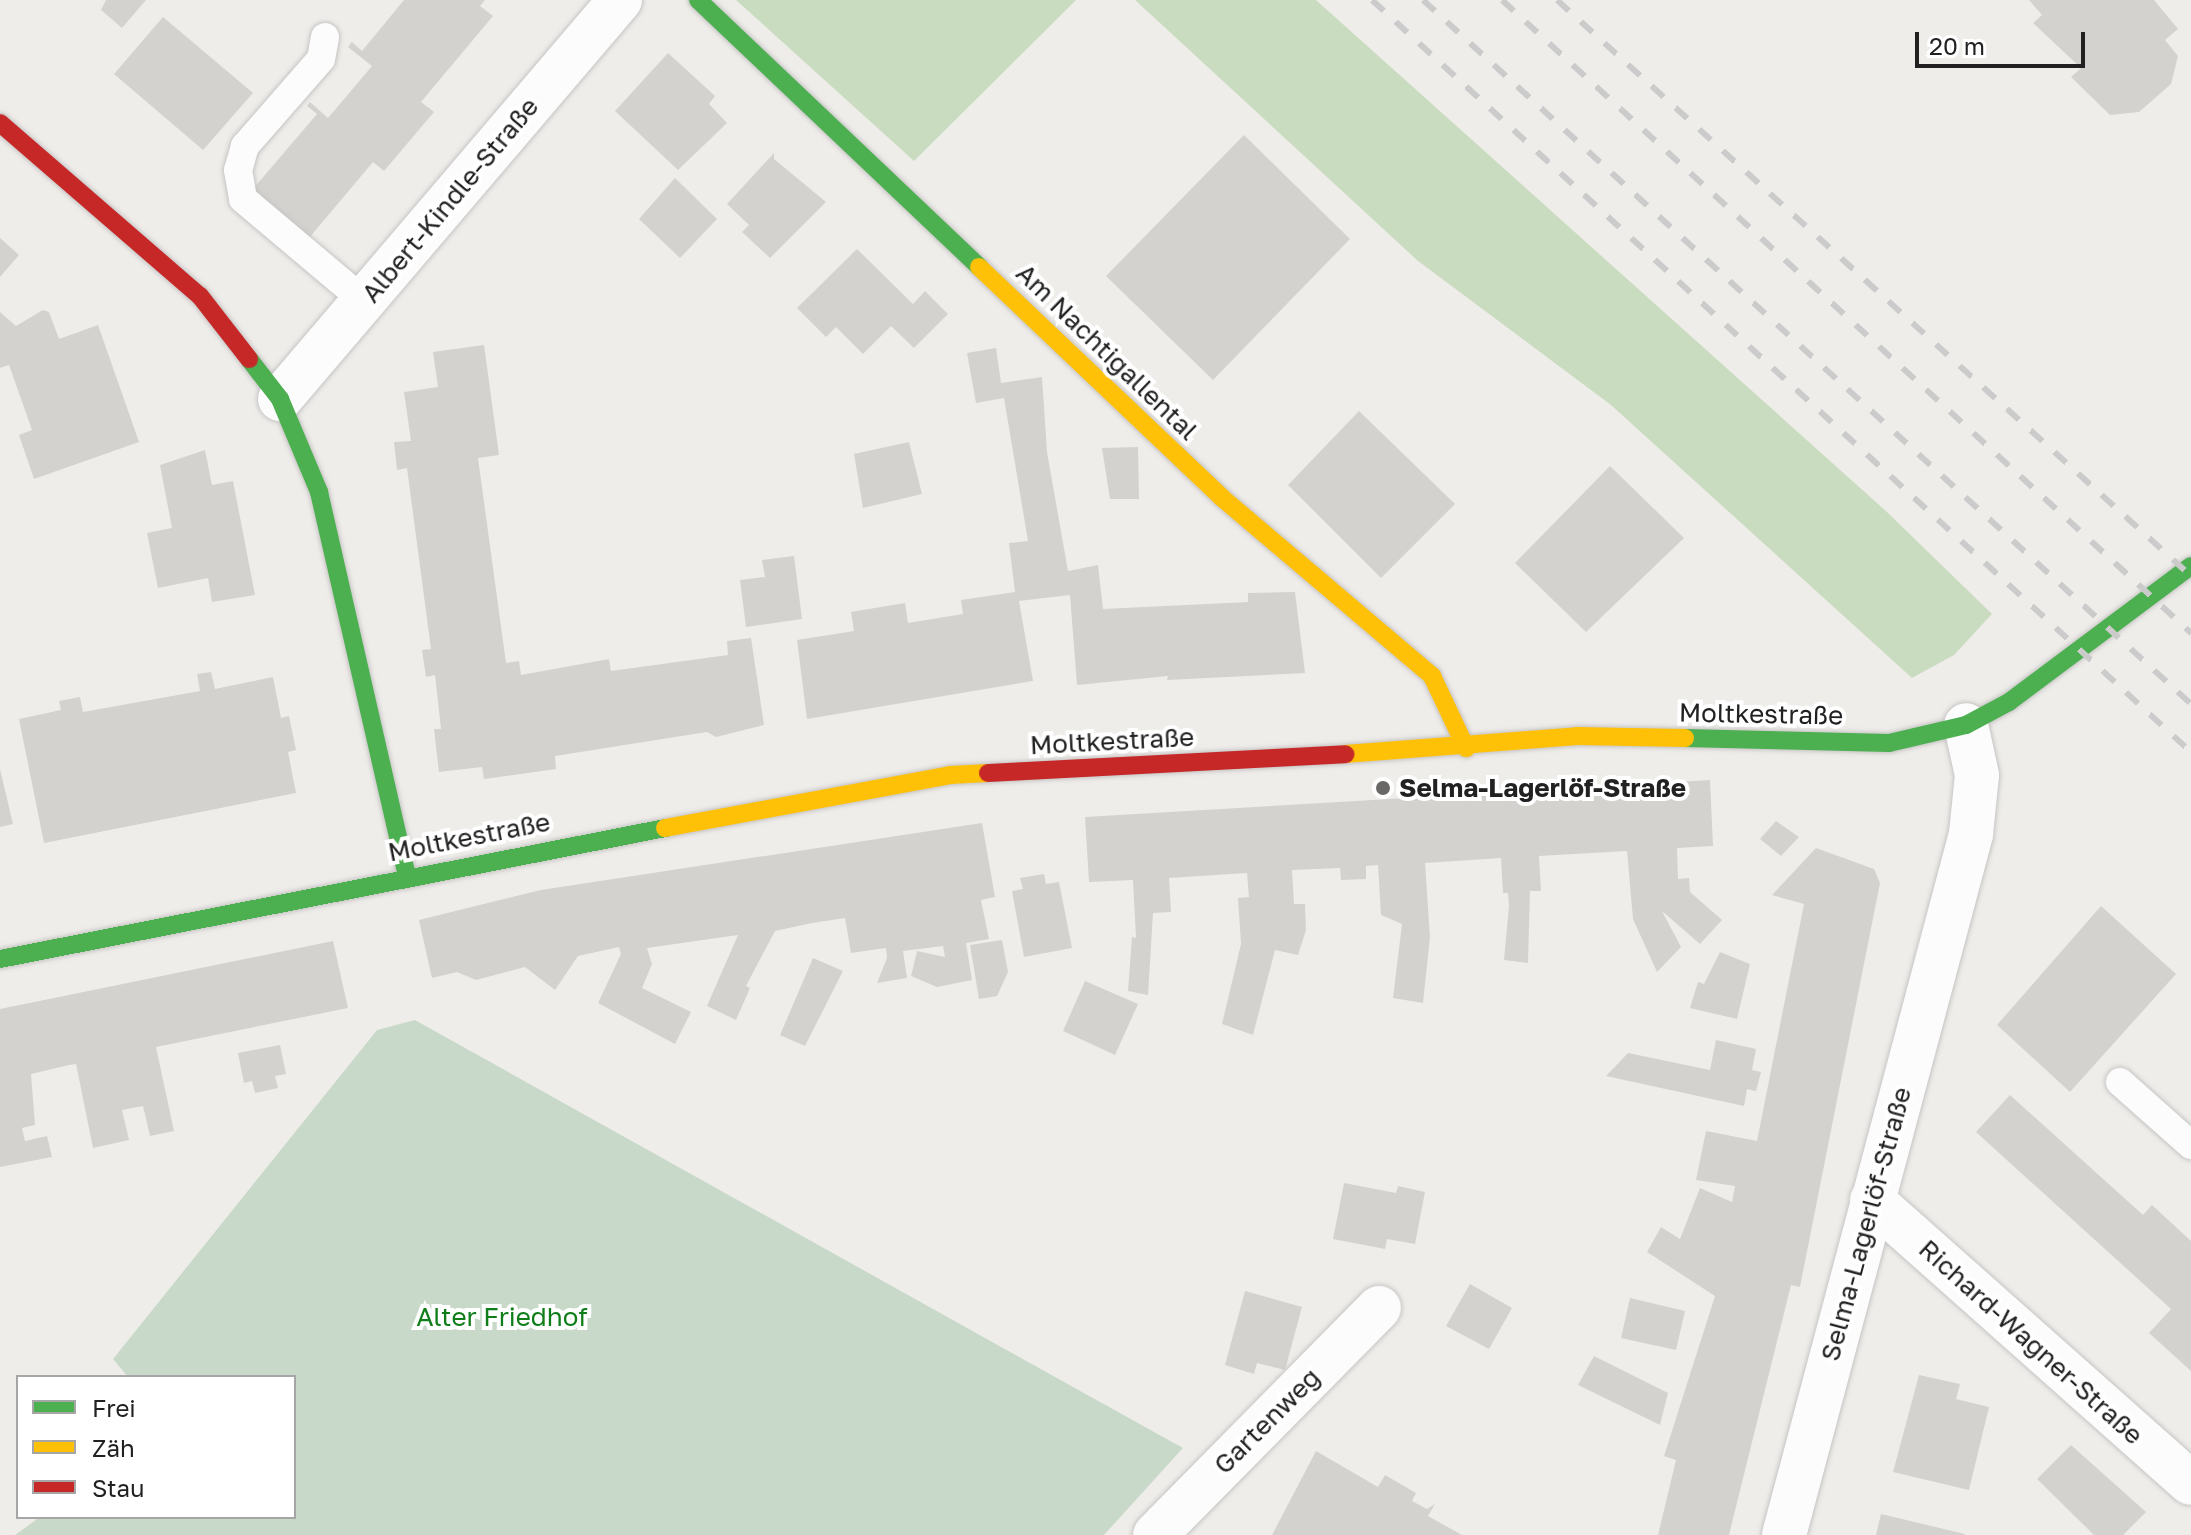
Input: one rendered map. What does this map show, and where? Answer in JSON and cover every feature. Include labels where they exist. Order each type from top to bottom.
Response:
[{"type":"street","name":"Albert-Kindle-Straße","points":[[280,399],[620,0]]},
{"type":"street","name":"Am Nachtigallental","points":[[698,0],[1221,497],[1432,676],[1466,748]]},
{"type":"street","points":[[0,123],[200,296],[280,399],[319,492],[407,875]]},
{"type":"street","name":"Moltkestraße","points":[[0,959],[407,875],[950,775],[1466,748],[1577,736],[1889,743],[1966,725],[2009,702],[2121,613],[2191,566]]},
{"type":"street","name":"Selma-Lagerlöf-Straße","points":[[1784,1535],[1971,834],[1977,775],[1966,725]]},
{"type":"street","name":"Richard-Wagner-Straße","points":[[1872,1200],[2191,1483]]},
{"type":"street","name":"Gartenweg","points":[[1155,1535],[1379,1308]]},
{"type":"lane","points":[[325,37],[321,59],[245,146],[238,170],[243,199],[364,301]]},
{"type":"lane","points":[[2120,1082],[2191,1145]]},
{"type":"green space","points":[[736,0],[1076,0],[914,161]]},
{"type":"green space","points":[[1135,0],[1316,0],[1887,512],[1992,614],[1954,655],[1912,678],[1611,405],[1418,261]]},
{"type":"green space","name":"Alter Friedhof","points":[[415,1020],[1183,1448],[1104,1535],[15,1535],[37,1519],[296,1519],[296,1375],[126,1375],[113,1359],[377,1030]]},
{"type":"building","points":[[106,0],[146,0],[122,28],[101,10]]},
{"type":"building","points":[[404,0],[485,0],[480,6],[493,16],[421,102],[434,112],[384,171],[373,162],[309,238],[252,190],[317,114],[307,106],[310,102],[328,118],[372,66],[348,47],[352,42],[362,51]]},
{"type":"building","points":[[2029,0],[2154,0],[2178,29],[2165,40],[2178,56],[2171,84],[2139,112],[2110,115],[2071,77],[2081,68],[2033,23],[2042,15]]},
{"type":"building","points":[[163,17],[253,93],[203,150],[114,74]]},
{"type":"building","points":[[668,53],[715,96],[709,104],[727,123],[678,170],[615,111]]},
{"type":"building","points":[[1244,135],[1350,239],[1213,380],[1106,276]]},
{"type":"building","points":[[774,153],[774,159],[826,202],[770,258],[742,232],[749,225],[727,204]]},
{"type":"building","points":[[675,178],[717,219],[680,258],[639,219]]},
{"type":"building","points":[[0,238],[19,255],[0,277]]},
{"type":"building","points":[[857,249],[913,304],[925,291],[948,314],[914,348],[891,326],[863,354],[836,327],[826,337],[797,308]]},
{"type":"building","points":[[43,310],[49,312],[59,339],[98,325],[139,442],[34,479],[19,435],[32,430],[9,365],[0,368],[0,312],[16,326]]},
{"type":"building","points":[[484,345],[499,455],[478,458],[506,663],[519,661],[521,675],[609,659],[611,671],[728,655],[727,641],[751,638],[764,725],[716,737],[707,732],[555,756],[556,769],[484,779],[482,767],[439,772],[434,729],[441,729],[435,675],[426,677],[422,650],[431,649],[407,468],[397,470],[394,442],[411,441],[404,392],[438,387],[433,352]]},
{"type":"building","points":[[996,348],[1001,383],[1042,377],[1047,452],[1068,571],[1098,565],[1103,609],[1248,602],[1248,593],[1295,592],[1305,673],[1167,680],[1168,676],[1077,685],[1070,595],[1019,601],[1033,681],[807,719],[797,640],[854,631],[851,612],[905,603],[908,623],[963,614],[961,600],[1015,592],[1009,543],[1028,541],[1004,398],[976,403],[967,353]]},
{"type":"building","points":[[1359,411],[1455,504],[1381,578],[1288,485]]},
{"type":"building","points":[[909,442],[922,494],[863,508],[854,454]]},
{"type":"building","points":[[1138,447],[1139,499],[1110,499],[1102,448]]},
{"type":"building","points":[[205,450],[212,485],[233,481],[255,595],[212,602],[208,578],[158,588],[147,533],[172,528],[160,465]]},
{"type":"building","points":[[1610,466],[1684,538],[1586,632],[1515,563]]},
{"type":"building","points":[[794,556],[802,619],[746,627],[740,580],[765,577],[762,560]]},
{"type":"building","points":[[211,672],[215,689],[273,677],[281,718],[289,716],[296,750],[288,752],[296,793],[44,843],[19,719],[61,710],[59,701],[80,697],[83,712],[200,691],[197,674]]},
{"type":"building","points":[[0,769],[13,824],[0,827]]},
{"type":"building","points":[[1710,780],[1713,846],[1677,848],[1678,879],[1689,878],[1690,892],[1722,920],[1700,944],[1662,911],[1681,947],[1657,972],[1633,919],[1627,851],[1539,856],[1541,891],[1530,891],[1528,963],[1504,960],[1509,906],[1508,893],[1503,893],[1501,858],[1425,863],[1430,937],[1423,1003],[1393,998],[1402,924],[1381,915],[1378,865],[1366,866],[1366,879],[1341,880],[1340,868],[1292,870],[1294,904],[1305,904],[1306,930],[1298,955],[1275,950],[1253,1035],[1222,1024],[1241,944],[1238,898],[1249,897],[1247,873],[1169,878],[1171,912],[1153,913],[1148,995],[1128,991],[1132,937],[1136,938],[1133,880],[1089,882],[1085,817]]},
{"type":"building","points":[[1776,821],[1799,837],[1781,856],[1760,839]]},
{"type":"building","points":[[982,823],[995,897],[981,900],[989,939],[966,943],[972,980],[937,987],[911,976],[917,951],[945,957],[943,946],[903,951],[907,978],[877,983],[887,958],[886,948],[851,953],[845,918],[812,923],[775,931],[746,986],[750,988],[736,1020],[707,1006],[738,935],[647,948],[652,964],[642,988],[691,1012],[675,1044],[598,1003],[621,954],[619,947],[578,956],[555,990],[525,967],[476,980],[457,972],[432,978],[419,920],[541,890]]},
{"type":"building","points":[[1816,848],[1874,869],[1880,883],[1800,1287],[1791,1285],[1729,1535],[1658,1535],[1676,1460],[1664,1456],[1715,1296],[1647,1252],[1661,1227],[1680,1239],[1700,1188],[1732,1202],[1735,1186],[1696,1180],[1706,1131],[1757,1141],[1804,904],[1772,895]]},
{"type":"building","points":[[1044,874],[1046,884],[1059,882],[1072,948],[1024,957],[1012,891],[1023,889],[1020,878]]},
{"type":"building","points":[[2101,906],[2176,974],[2070,1092],[1997,1025]]},
{"type":"building","points":[[1002,940],[1008,972],[997,996],[979,999],[970,945]]},
{"type":"building","points":[[333,941],[348,1008],[156,1047],[174,1131],[150,1136],[143,1106],[122,1110],[129,1140],[93,1148],[76,1064],[69,1065],[31,1074],[35,1125],[22,1128],[25,1141],[47,1136],[52,1157],[0,1167],[0,1009]]},
{"type":"building","points":[[1720,952],[1750,964],[1737,1019],[1690,1008],[1698,982],[1704,984]]},
{"type":"building","points":[[813,958],[843,971],[805,1046],[780,1035]]},
{"type":"building","points":[[1085,981],[1138,1004],[1115,1055],[1063,1031]]},
{"type":"building","points":[[1716,1040],[1756,1049],[1752,1070],[1761,1072],[1756,1091],[1747,1089],[1744,1106],[1606,1076],[1628,1053],[1710,1070]]},
{"type":"building","points":[[280,1045],[286,1074],[275,1076],[278,1088],[255,1093],[252,1081],[244,1083],[238,1053]]},
{"type":"building","points":[[2010,1095],[2143,1215],[2152,1205],[2191,1241],[2191,1371],[2149,1333],[2171,1309],[1976,1132]]},
{"type":"building","points":[[1344,1183],[1396,1193],[1398,1186],[1425,1192],[1415,1244],[1387,1239],[1385,1249],[1333,1239]]},
{"type":"building","points":[[1470,1284],[1512,1308],[1489,1349],[1446,1326]]},
{"type":"building","points":[[1245,1291],[1302,1307],[1285,1370],[1257,1363],[1254,1374],[1225,1365]]},
{"type":"building","points":[[1630,1298],[1685,1311],[1676,1350],[1621,1338]]},
{"type":"building","points":[[1594,1356],[1668,1393],[1660,1425],[1578,1385]]},
{"type":"building","points":[[1919,1375],[1960,1384],[1956,1399],[1989,1407],[1969,1490],[1893,1472]]},
{"type":"building","points":[[2071,1445],[2146,1512],[2123,1535],[2094,1535],[2037,1479]]},
{"type":"building","points":[[1316,1451],[1378,1487],[1385,1475],[1416,1493],[1412,1501],[1427,1509],[1435,1504],[1428,1516],[1462,1535],[1272,1535]]},
{"type":"building","points":[[1881,1514],[1965,1534],[1965,1535],[1876,1535]]},
{"type":"railway","points":[[1372,0],[2191,752]]},
{"type":"railway","points":[[1423,0],[2191,704]]},
{"type":"railway","points":[[1502,0],[2191,633]]},
{"type":"railway","points":[[1557,0],[2191,576]]},
{"type":"traffic: fast","points":[[698,0],[979,267]]},
{"type":"traffic: fast","points":[[249,359],[280,399],[319,492],[407,875]]},
{"type":"traffic: fast","points":[[1685,738],[1889,743],[1966,725],[2009,702],[2191,566]]},
{"type":"traffic: fast","points":[[0,959],[665,828]]},
{"type":"traffic: slow","points":[[979,267],[1221,497],[1432,676],[1466,748]]},
{"type":"traffic: slow","points":[[1345,754],[1577,736],[1685,738]]},
{"type":"traffic: slow","points":[[665,828],[950,775],[988,773]]},
{"type":"traffic: jam","points":[[0,123],[200,296],[249,359]]},
{"type":"traffic: jam","points":[[988,773],[1345,754]]},
{"type":"place","name":"Selma-Lagerlöf-Straße","points":[[1383,788]]}]
